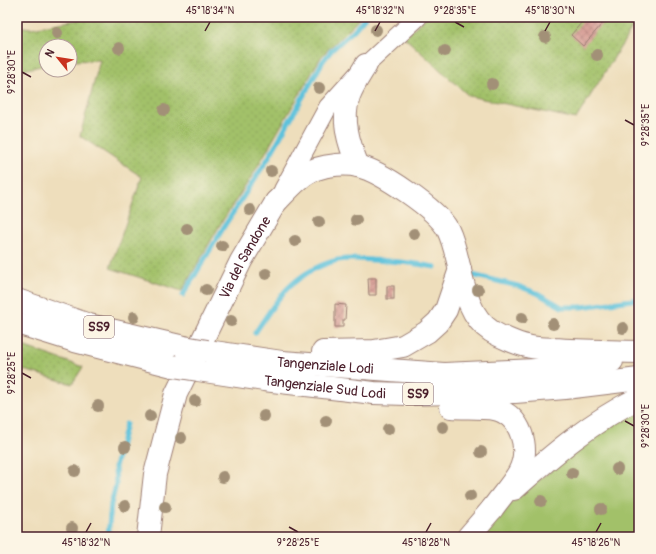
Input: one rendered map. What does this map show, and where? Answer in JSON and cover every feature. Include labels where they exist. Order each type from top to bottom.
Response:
[{"type":"main road","points":[[358,166],[348,140],[345,115],[349,96],[366,65]]},
{"type":"main road","points":[[276,202],[303,176],[315,169],[332,165],[358,166],[383,177],[414,197],[438,217],[446,228],[453,242],[466,295],[475,315],[490,331],[527,347],[639,352]]},
{"type":"main road","name":"Via del Sandone","points":[[148,537],[155,474],[176,394],[241,261],[276,202]]},
{"type":"main road","points":[[282,362],[297,352],[374,351],[403,346],[427,332],[438,322],[446,310],[460,269]]},
{"type":"main road","name":"Tangenziale Lodi","points":[[17,300],[89,325],[207,351],[282,362],[444,374],[557,369],[639,358]]},
{"type":"main road","name":"Tangenziale Sud Lodi","points":[[17,323],[75,341],[173,366],[280,382],[374,393],[458,394],[522,392],[639,379]]},
{"type":"main road","points":[[406,394],[440,407],[494,409],[503,412],[516,423],[521,432],[524,456],[520,471],[492,509],[468,537]]},
{"type":"main road","points":[[492,509],[568,444],[622,407],[639,398]]},
{"type":"street","name":"Via del Sandone","points":[[276,202],[328,107],[366,65],[418,17]]},
{"type":"green space","points":[[94,17],[360,17],[351,28],[321,57],[252,176],[221,223],[182,291],[110,268],[142,177],[80,136],[100,60],[78,61],[78,38],[38,38],[38,67],[17,71],[17,26],[31,28]]},
{"type":"green space","points":[[426,17],[639,17],[576,119],[469,96],[404,37]]},
{"type":"green space","points":[[17,344],[83,367],[72,384],[17,368]]},
{"type":"green space","points":[[639,409],[639,537],[478,537],[504,509],[582,445]]},
{"type":"building","points":[[586,17],[608,17],[583,46],[571,35]]},
{"type":"building","points":[[368,278],[376,278],[376,295],[369,295]]},
{"type":"building","points":[[387,286],[394,286],[394,299],[387,299]]},
{"type":"building","points":[[335,304],[346,305],[343,327],[335,327]]},
{"type":"waterway","points":[[183,295],[225,225],[269,157],[323,61],[365,17]]},
{"type":"waterway","points":[[255,333],[276,302],[290,286],[306,274],[325,264],[338,260],[355,259],[404,262],[435,267]]},
{"type":"waterway","points":[[472,275],[518,286],[537,293],[562,307],[582,307],[639,299]]},
{"type":"waterway","points":[[108,537],[111,504],[116,485],[115,467],[126,424]]}]
